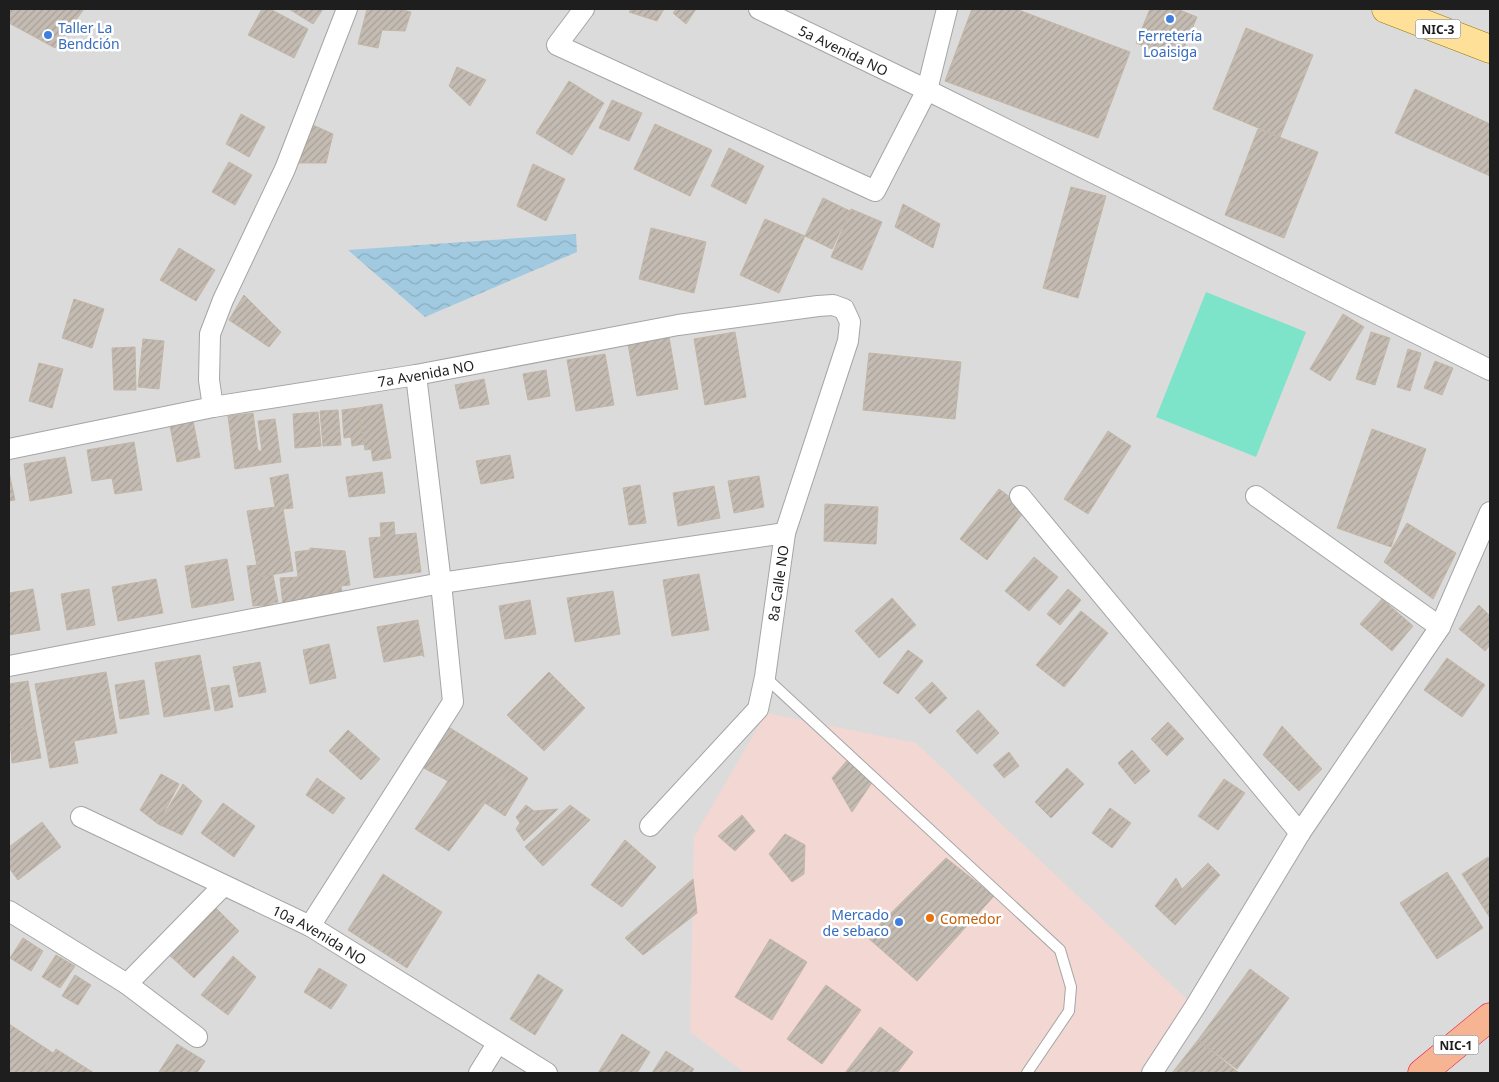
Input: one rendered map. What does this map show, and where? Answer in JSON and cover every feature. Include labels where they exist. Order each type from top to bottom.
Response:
[{"type":"highway","name":"NIC-1","points":[[1422,1073],[1490,1017]]},
{"type":"main road","name":"NIC-3","points":[[1386,9],[1490,50]]},
{"type":"street","points":[[214,407],[209,380],[210,334],[223,300],[285,169],[347,9]]},
{"type":"street","points":[[584,9],[557,45],[875,191],[927,90],[947,9]]},
{"type":"street","name":"5a Avenida NO","points":[[759,9],[927,90],[1490,370]]},
{"type":"street","name":"7a Avenida NO","points":[[9,449],[214,407],[416,375],[678,325],[818,306],[833,305],[844,309]]},
{"type":"street","name":"8a Calle NO","points":[[650,826],[758,709],[765,677],[785,533],[848,340],[850,322],[844,309]]},
{"type":"street","points":[[310,926],[453,702],[416,375]]},
{"type":"street","points":[[1020,496],[1300,833]]},
{"type":"street","points":[[1256,496],[1440,627]]},
{"type":"street","points":[[1152,1073],[1195,1007],[1300,833],[1440,627],[1490,512]]},
{"type":"street","points":[[9,666],[441,583],[785,533]]},
{"type":"street","name":"10a Avenida NO","points":[[81,817],[310,926],[497,1044],[547,1073]]},
{"type":"street","points":[[127,984],[223,886]]},
{"type":"street","points":[[9,912],[127,984],[197,1037]]},
{"type":"street","points":[[479,1073],[497,1044]]},
{"type":"lane","points":[[765,677],[1060,950],[1071,987],[1069,1011],[1027,1073]]},
{"type":"shaded area","points":[[9,9],[1490,9],[1490,1073],[9,1073]]},
{"type":"shaded area","name":"Mercado de sebaco","points":[[766,713],[916,743],[1195,1007],[1141,1073],[745,1073],[690,1032],[694,837]]},
{"type":"green space","points":[[1206,292],[1306,332],[1256,457],[1156,417]]},
{"type":"water","points":[[576,234],[577,252],[425,317],[348,250]]},
{"type":"building","name":"Taller La Bendción","points":[[9,9],[84,9],[55,48],[9,23]]},
{"type":"building","points":[[262,9],[270,9],[308,29],[294,58],[248,35]]},
{"type":"building","points":[[289,9],[323,9],[313,24]]},
{"type":"building","points":[[367,9],[399,9],[411,12],[405,31],[382,30],[378,48],[358,44]]},
{"type":"building","points":[[632,9],[664,9],[657,21],[629,12]]},
{"type":"building","points":[[676,9],[696,9],[686,24],[673,13]]},
{"type":"building","points":[[972,9],[1016,9],[1130,52],[1098,138],[945,81]]},
{"type":"building","points":[[1150,9],[1177,9],[1197,17],[1179,60],[1136,43]]},
{"type":"building","points":[[1246,28],[1313,55],[1280,137],[1213,109]]},
{"type":"building","points":[[457,67],[486,80],[470,106],[449,86]]},
{"type":"building","points":[[569,81],[604,103],[572,155],[536,133]]},
{"type":"building","points":[[1415,89],[1490,124],[1490,176],[1395,133]]},
{"type":"building","points":[[612,100],[642,113],[629,141],[599,128]]},
{"type":"building","points":[[241,114],[265,127],[249,157],[226,144]]},
{"type":"building","points":[[655,124],[712,150],[690,196],[634,169]]},
{"type":"building","points":[[313,125],[333,134],[326,163],[297,163]]},
{"type":"building","points":[[1258,129],[1318,152],[1284,238],[1225,215]]},
{"type":"building","points":[[729,148],[764,166],[746,204],[711,186]]},
{"type":"building","points":[[229,162],[252,175],[235,205],[212,192]]},
{"type":"building","points":[[533,164],[565,179],[546,221],[517,206]]},
{"type":"building","points":[[1071,187],[1106,196],[1078,298],[1043,288]]},
{"type":"building","points":[[823,198],[850,211],[832,249],[805,236]]},
{"type":"building","points":[[903,204],[940,224],[933,248],[895,227]]},
{"type":"building","points":[[851,209],[882,222],[862,270],[831,257]]},
{"type":"building","points":[[765,219],[805,236],[779,293],[740,275]]},
{"type":"building","points":[[651,228],[706,242],[694,293],[639,279]]},
{"type":"building","points":[[179,248],[215,270],[196,301],[160,280]]},
{"type":"building","points":[[244,295],[281,332],[269,347],[229,320]]},
{"type":"building","points":[[74,299],[104,309],[92,348],[62,338]]},
{"type":"building","points":[[1343,314],[1364,327],[1330,381],[1310,369]]},
{"type":"building","points":[[735,332],[746,397],[705,405],[694,339]]},
{"type":"building","points":[[1371,332],[1390,338],[1375,385],[1356,379]]},
{"type":"building","points":[[669,337],[678,389],[637,396],[628,344]]},
{"type":"building","points":[[143,339],[164,341],[159,389],[138,387]]},
{"type":"building","points":[[135,347],[136,390],[114,390],[112,348]]},
{"type":"building","points":[[1408,349],[1421,353],[1410,391],[1397,387]]},
{"type":"building","points":[[869,353],[961,362],[955,419],[863,410]]},
{"type":"building","points":[[605,354],[614,405],[576,411],[567,360]]},
{"type":"building","points":[[1435,361],[1453,368],[1442,395],[1424,388]]},
{"type":"building","points":[[39,363],[63,369],[52,408],[29,401]]},
{"type":"building","points":[[546,370],[550,396],[528,400],[523,374]]},
{"type":"building","points":[[484,379],[489,404],[460,409],[455,385]]},
{"type":"building","points":[[382,404],[391,458],[373,461],[371,449],[365,450],[358,408]]},
{"type":"building","points":[[358,408],[364,444],[352,446],[351,437],[344,438],[342,410]]},
{"type":"building","points":[[338,410],[341,445],[323,446],[320,411]]},
{"type":"building","points":[[318,412],[321,446],[295,448],[293,414]]},
{"type":"building","points":[[253,413],[258,451],[262,451],[258,421],[275,419],[281,462],[235,469],[228,416]]},
{"type":"building","points":[[192,415],[200,457],[177,462],[169,420]]},
{"type":"building","points":[[1372,429],[1426,449],[1391,547],[1337,528]]},
{"type":"building","points":[[1108,431],[1131,446],[1088,514],[1064,499]]},
{"type":"building","points":[[134,442],[142,490],[115,494],[112,478],[92,481],[87,450]]},
{"type":"building","points":[[510,455],[514,478],[481,484],[476,461]]},
{"type":"building","points":[[65,457],[72,493],[30,501],[24,464]]},
{"type":"building","points":[[9,472],[15,500],[9,501]]},
{"type":"building","points":[[382,472],[385,493],[349,497],[346,477]]},
{"type":"building","points":[[288,474],[293,508],[283,509],[293,571],[259,577],[247,511],[275,507],[270,478]]},
{"type":"building","points":[[759,476],[764,507],[734,513],[728,481]]},
{"type":"building","points":[[640,485],[646,523],[629,525],[623,488]]},
{"type":"building","points":[[714,486],[720,518],[678,526],[673,493]]},
{"type":"building","points":[[999,489],[1026,509],[987,560],[960,539]]},
{"type":"building","points":[[825,504],[878,507],[876,544],[824,541]]},
{"type":"building","points":[[394,522],[395,535],[416,533],[421,572],[374,578],[369,538],[381,537],[380,523]]},
{"type":"building","points":[[1407,523],[1456,553],[1433,599],[1384,562]]},
{"type":"building","points":[[310,548],[345,551],[350,585],[341,586],[342,594],[283,605],[280,578],[298,577],[295,552],[310,550]]},
{"type":"building","points":[[1034,557],[1058,577],[1029,611],[1005,591]]},
{"type":"building","points":[[227,559],[234,600],[192,608],[185,566]]},
{"type":"building","points":[[257,565],[259,577],[273,575],[278,602],[272,603],[273,609],[264,611],[263,605],[253,606],[247,566]]},
{"type":"building","points":[[699,574],[709,630],[672,636],[663,580]]},
{"type":"building","points":[[156,579],[163,613],[118,621],[112,587]]},
{"type":"building","points":[[33,589],[40,630],[9,635],[9,593]]},
{"type":"building","points":[[89,589],[95,625],[67,630],[61,594]]},
{"type":"building","points":[[1068,589],[1081,600],[1060,625],[1047,614]]},
{"type":"building","points":[[613,591],[620,634],[575,642],[567,598]]},
{"type":"building","points":[[892,598],[916,625],[879,658],[855,631]]},
{"type":"building","points":[[1382,599],[1413,626],[1392,651],[1360,624]]},
{"type":"building","points":[[530,600],[536,634],[505,639],[499,606]]},
{"type":"building","points":[[1479,605],[1490,616],[1490,645],[1485,651],[1459,629]]},
{"type":"building","points":[[1081,611],[1108,633],[1064,687],[1036,665]]},
{"type":"building","points":[[418,620],[424,657],[422,655],[384,662],[377,627]]},
{"type":"building","points":[[329,644],[336,678],[310,684],[303,650]]},
{"type":"building","points":[[908,650],[923,661],[898,694],[883,683]]},
{"type":"building","points":[[200,655],[210,709],[164,717],[155,663]]},
{"type":"building","points":[[1447,658],[1485,685],[1462,717],[1424,690]]},
{"type":"building","points":[[260,662],[266,692],[239,697],[233,667]]},
{"type":"building","points":[[106,672],[117,733],[74,741],[78,763],[50,768],[35,684]]},
{"type":"building","points":[[549,672],[585,708],[544,751],[507,715]]},
{"type":"building","points":[[144,680],[149,714],[120,719],[115,685]]},
{"type":"building","points":[[28,681],[35,725],[9,730],[9,684]]},
{"type":"building","points":[[932,682],[947,698],[930,714],[915,698]]},
{"type":"building","points":[[229,685],[233,707],[215,711],[211,688]]},
{"type":"building","points":[[978,710],[999,733],[977,754],[956,731]]},
{"type":"building","points":[[1168,722],[1184,739],[1167,756],[1151,739]]},
{"type":"building","points":[[35,725],[41,758],[12,763],[9,730]]},
{"type":"building","points":[[447,726],[512,767],[449,851],[415,829],[448,781],[420,766]]},
{"type":"building","points":[[1282,726],[1322,769],[1299,791],[1263,755]]},
{"type":"building","points":[[348,730],[380,759],[361,780],[329,751]]},
{"type":"building","points":[[1132,750],[1150,771],[1135,784],[1118,763]]},
{"type":"building","points":[[1009,752],[1019,766],[1004,778],[993,765]]},
{"type":"building","points":[[851,756],[873,781],[852,812],[832,778]]},
{"type":"building","points":[[512,767],[528,778],[505,816],[485,803]]},
{"type":"building","points":[[1067,768],[1084,784],[1051,818],[1035,802]]},
{"type":"building","points":[[161,774],[179,784],[158,824],[140,810]]},
{"type":"building","points":[[317,778],[345,798],[333,814],[306,795]]},
{"type":"building","points":[[1224,779],[1245,793],[1218,830],[1198,816]]},
{"type":"building","points":[[183,784],[202,801],[182,835],[158,824]]},
{"type":"building","points":[[223,803],[255,826],[234,857],[201,833]]},
{"type":"building","points":[[526,805],[534,811],[558,809],[524,841],[516,829],[520,823],[516,817]]},
{"type":"building","points":[[570,805],[590,820],[543,866],[525,847]]},
{"type":"building","points":[[1110,808],[1131,823],[1112,848],[1092,833]]},
{"type":"building","points":[[742,815],[755,831],[735,851],[718,836]]},
{"type":"building","points":[[42,822],[61,847],[18,880],[9,868],[9,847]]},
{"type":"building","points":[[785,834],[805,845],[804,874],[792,882],[769,854]]},
{"type":"building","points":[[625,840],[656,867],[622,907],[591,885]]},
{"type":"building","points":[[1488,857],[1490,860],[1490,918],[1462,874]]},
{"type":"building","points":[[946,858],[994,896],[917,981],[867,937]]},
{"type":"building","points":[[1208,863],[1220,875],[1175,925],[1155,906],[1176,878],[1182,889]]},
{"type":"building","points":[[1447,872],[1483,928],[1437,959],[1400,903]]},
{"type":"building","points":[[383,874],[442,912],[407,968],[348,930]]},
{"type":"building","points":[[693,879],[697,913],[643,955],[625,938]]},
{"type":"building","points":[[212,904],[239,931],[194,978],[165,951]]},
{"type":"building","points":[[23,938],[43,951],[31,971],[10,958]]},
{"type":"building","points":[[770,939],[807,962],[772,1020],[735,997]]},
{"type":"building","points":[[56,955],[75,966],[60,988],[42,977]]},
{"type":"building","points":[[233,956],[256,977],[228,1015],[201,995]]},
{"type":"building","points":[[319,968],[347,985],[331,1009],[304,992]]},
{"type":"building","points":[[1250,969],[1289,998],[1237,1069],[1198,1040]]},
{"type":"building","points":[[538,974],[563,990],[535,1035],[510,1019]]},
{"type":"building","points":[[75,975],[91,985],[78,1005],[62,996]]},
{"type":"building","points":[[826,985],[861,1010],[822,1064],[787,1039]]},
{"type":"building","points":[[9,1024],[53,1053],[41,1073],[9,1073]]},
{"type":"building","points":[[880,1027],[913,1052],[897,1073],[845,1073]]},
{"type":"building","points":[[622,1034],[650,1052],[637,1073],[598,1073]]},
{"type":"building","points":[[1198,1040],[1239,1073],[1172,1073]]},
{"type":"building","points":[[177,1044],[205,1061],[197,1073],[159,1072]]},
{"type":"building","points":[[56,1049],[94,1073],[41,1073]]},
{"type":"building","points":[[666,1051],[694,1069],[691,1073],[652,1073]]},
{"type":"place","name":"Ferretería Loaisiga","points":[[1170,19]]},
{"type":"place","name":"Taller La Bendción","points":[[48,35]]},
{"type":"place","name":"Comedor","points":[[930,918]]},
{"type":"place","name":"Mercado de sebaco","points":[[899,922]]}]
